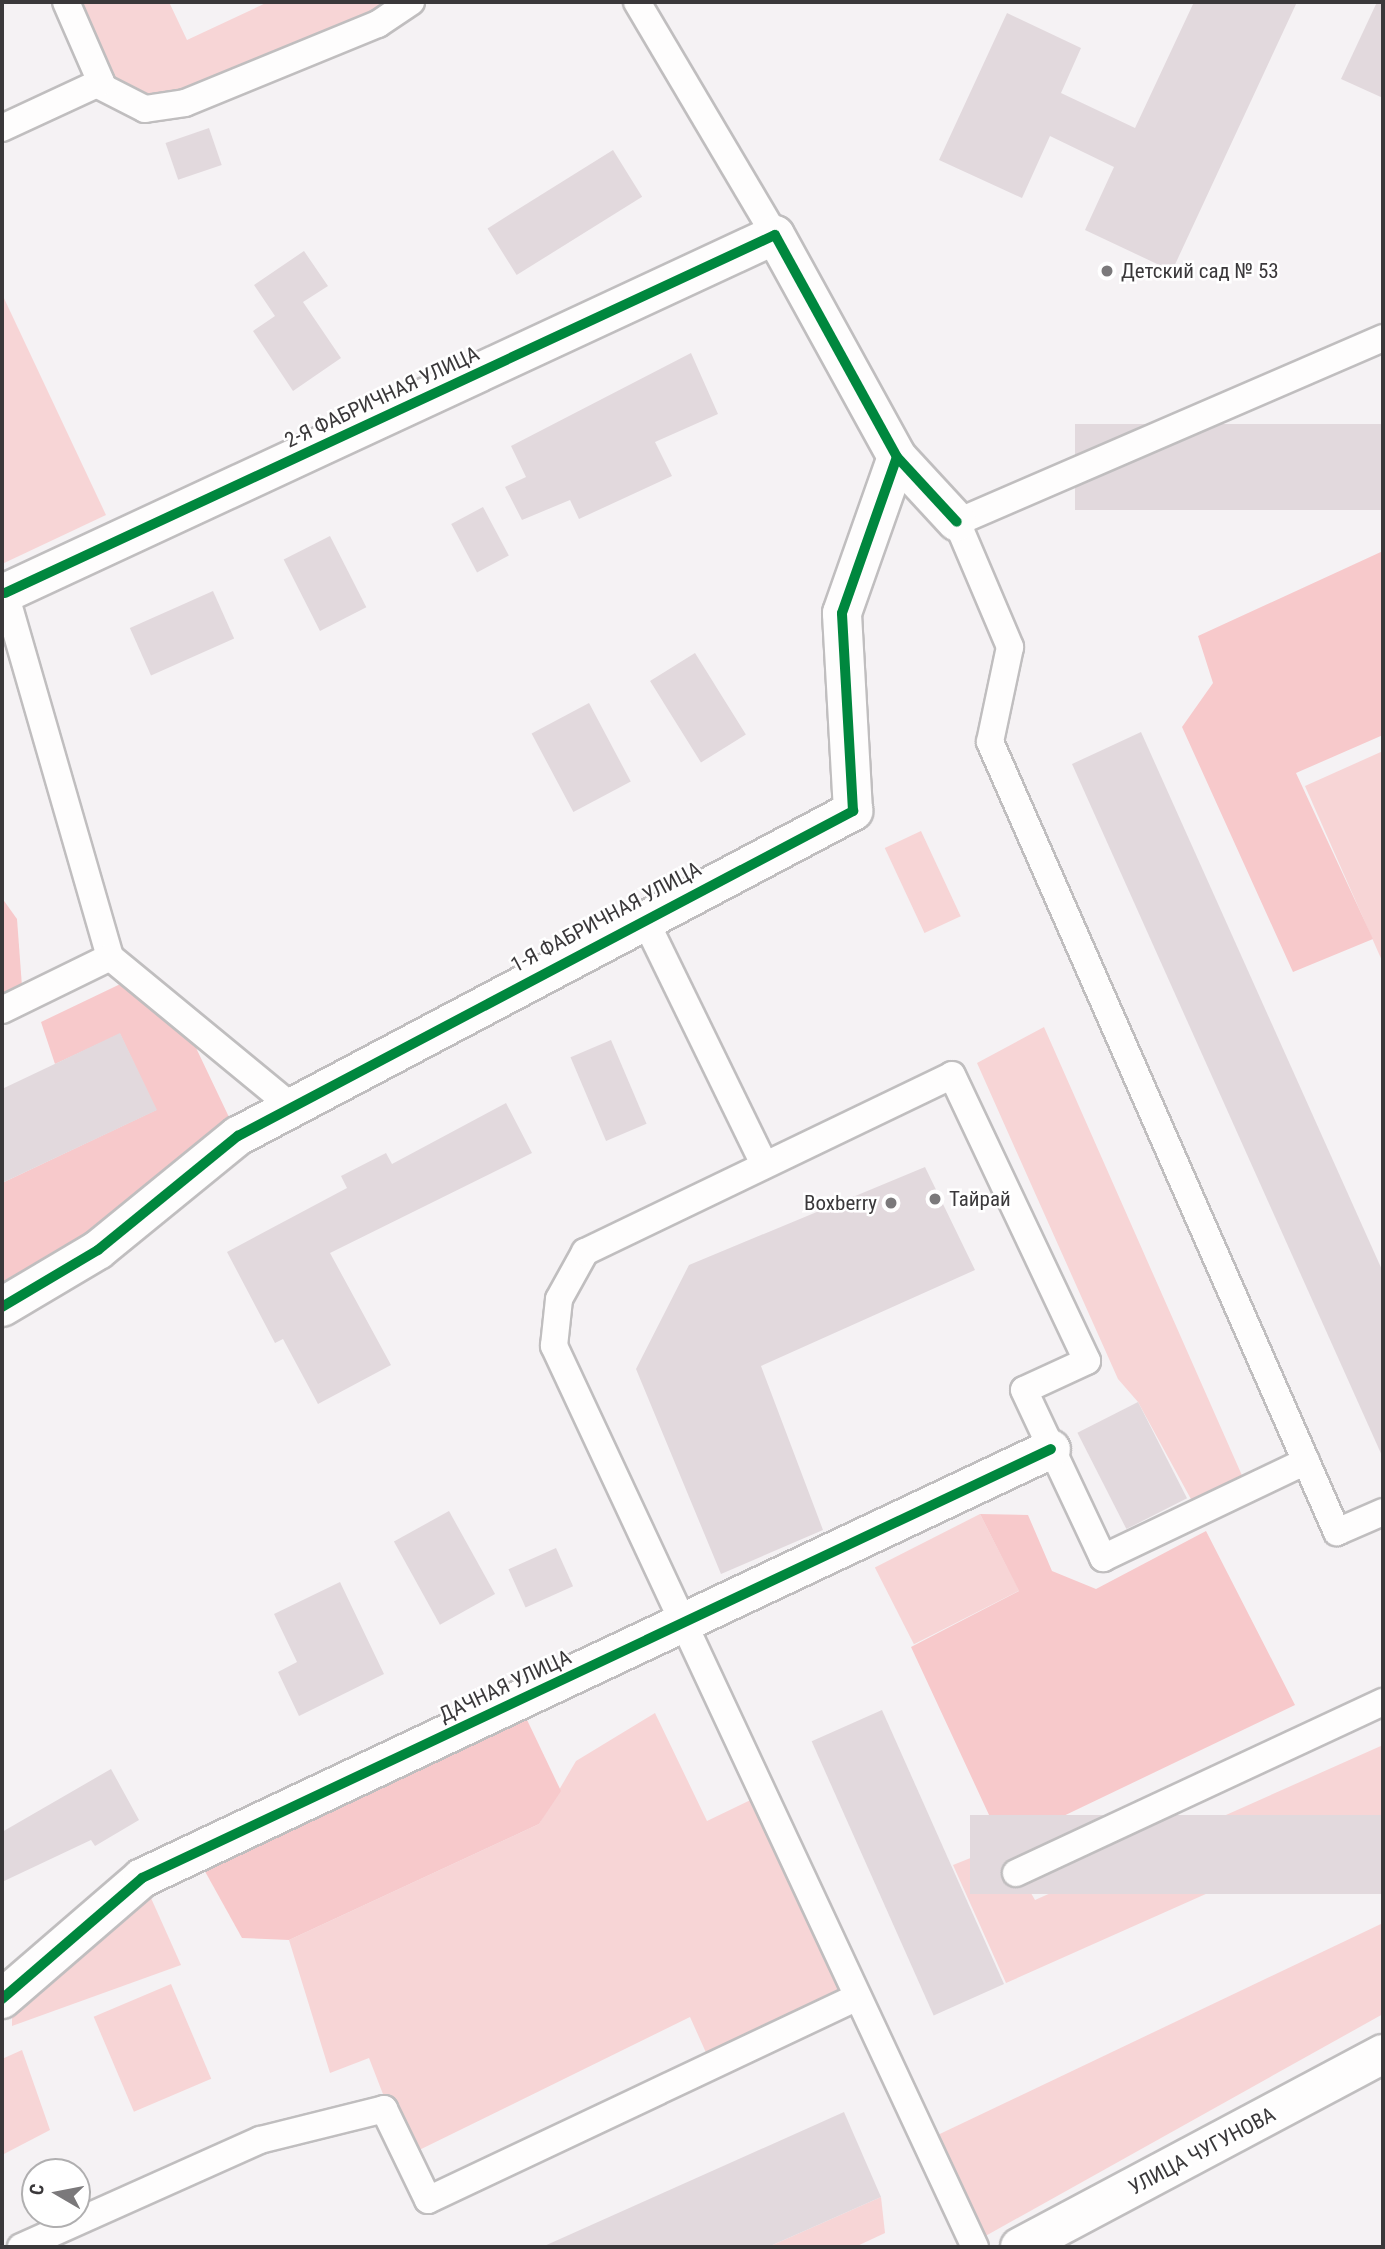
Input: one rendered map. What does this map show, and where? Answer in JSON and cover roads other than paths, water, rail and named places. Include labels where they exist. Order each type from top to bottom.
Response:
[{"type":"street","points":[[775,235],[897,457],[957,522]]},
{"type":"street","name":"2-Я ФАБРИЧНАЯ УЛИЦА","points":[[5,593],[775,235]]},
{"type":"street","name":"1-Я ФАБРИЧНАЯ УЛИЦА","points":[[2,1307],[98,1250],[237,1136],[643,918],[853,811],[842,613],[897,457]]},
{"type":"street","name":"ДАЧНАЯ УЛИЦА","points":[[2,1999],[142,1878],[1051,1449]]},
{"type":"street","name":"УЛИЦА ЧУГУНОВА","points":[[1020,2247],[1383,2054]]},
{"type":"lane","points":[[2,128],[101,82],[66,2]]},
{"type":"lane","points":[[96,84],[145,109],[185,103],[378,24],[411,2]]},
{"type":"lane","points":[[637,2],[775,235]]},
{"type":"lane","points":[[1383,338],[957,522],[1010,648],[990,742],[1337,1532],[1383,1512]]},
{"type":"lane","points":[[5,593],[110,957],[291,1106]]},
{"type":"lane","points":[[643,918],[764,1164]]},
{"type":"lane","points":[[2,1010],[110,957]]},
{"type":"lane","points":[[975,2247],[680,1624],[554,1346],[559,1299],[584,1252],[952,1075],[1087,1361],[1024,1390],[1103,1558],[1306,1461]]},
{"type":"lane","points":[[1016,1873],[1383,1702]]},
{"type":"lane","points":[[22,2247],[260,2140],[384,2109],[428,2200],[857,1997]]},
{"type":"place","name":"Детский сад № 53","points":[[1107,271]]},
{"type":"place","name":"Тайрай","points":[[935,1199]]},
{"type":"place","name":"Boxberry","points":[[891,1203]]}]
